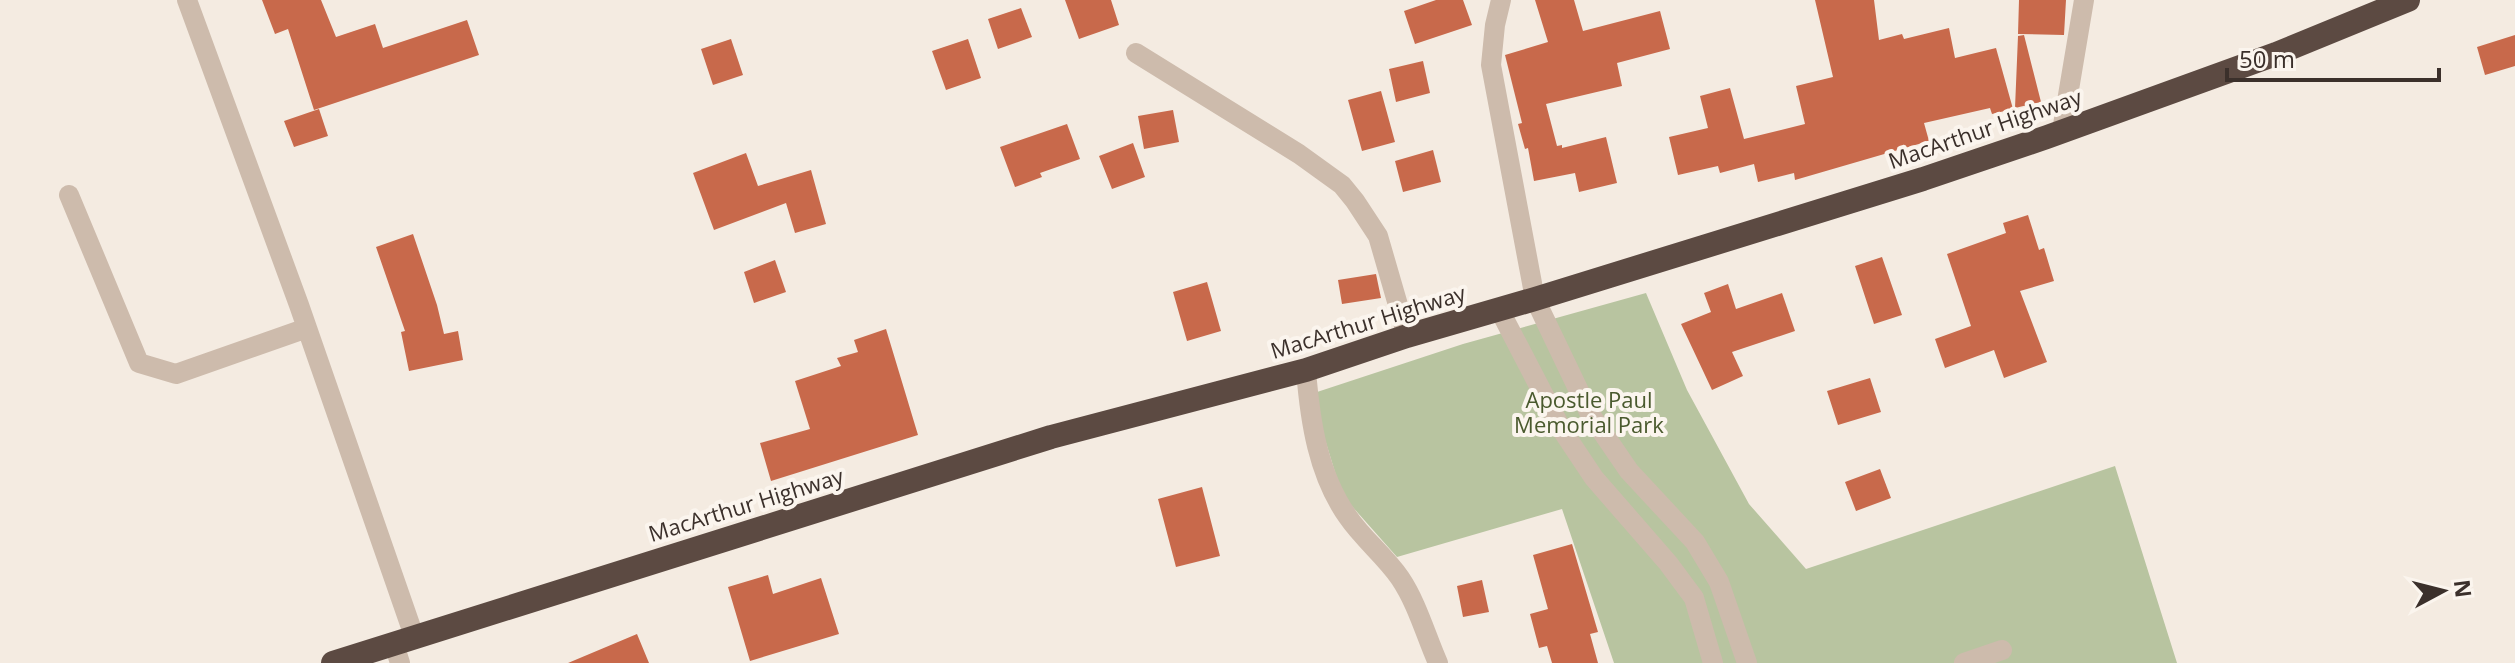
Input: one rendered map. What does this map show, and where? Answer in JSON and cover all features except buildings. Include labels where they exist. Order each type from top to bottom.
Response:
[{"type":"highway","name":"MacArthur Highway","points":[[333,663],[403,648],[1051,437],[1306,370],[1407,336],[1923,179],[2276,54],[2408,0]]},
{"type":"street","points":[[187,0],[307,328],[403,648]]},
{"type":"street","points":[[1501,0],[1491,65],[1535,299],[1590,414],[1629,471],[1695,542],[1719,582],[1747,663]]},
{"type":"street","points":[[2062,131],[2084,0]]},
{"type":"street","points":[[1136,53],[1299,154],[1342,185],[1378,236],[1407,336]]},
{"type":"street","points":[[69,195],[139,363],[176,374],[307,328]]},
{"type":"street","points":[[1499,309],[1562,430],[1594,478],[1668,563],[1694,598],[1713,663]]},
{"type":"street","points":[[1535,378],[1565,363]]},
{"type":"street","points":[[1306,370],[1309,411],[1333,495],[1349,519],[1401,580],[1438,663]]},
{"type":"street","points":[[1562,430],[1590,414]]},
{"type":"street","points":[[1694,598],[1719,582]]},
{"type":"street","points":[[1964,663],[2002,650]]},
{"type":"green space","name":"Apostle Paul Memorial Park","points":[[1646,293],[1687,390],[1749,504],[1806,569],[2115,466],[2177,663],[1614,663],[1562,509],[1397,557],[1342,495],[1311,394],[1463,344]]}]
